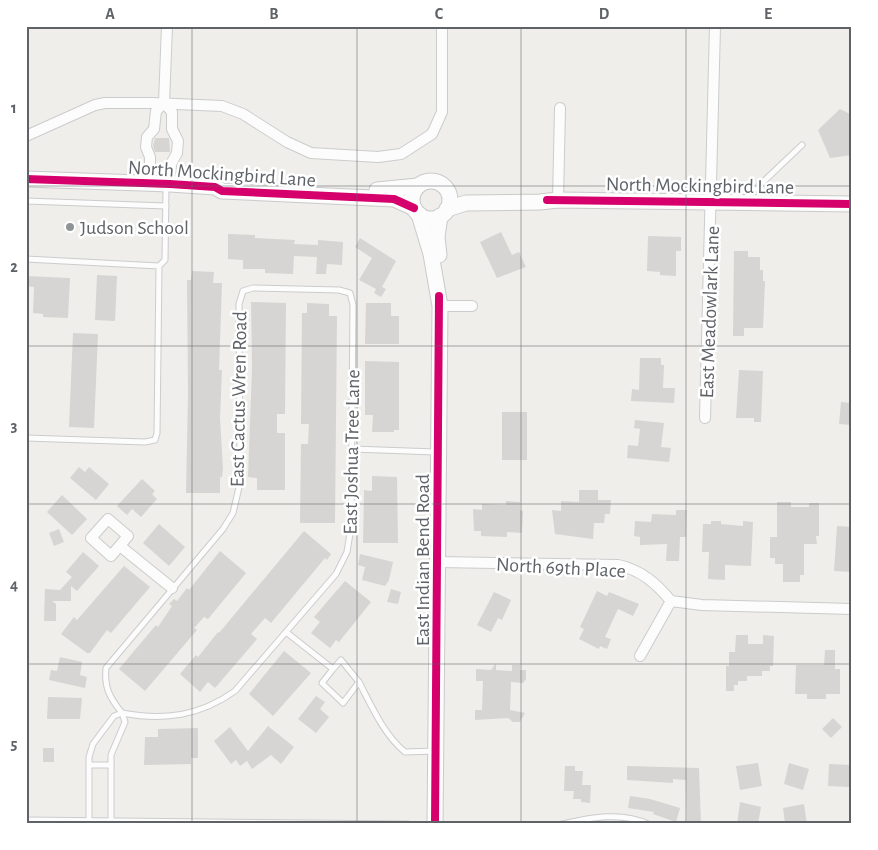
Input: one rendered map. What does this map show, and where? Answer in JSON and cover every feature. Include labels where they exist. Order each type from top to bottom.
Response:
[{"type":"street","points":[[150,184],[150,157],[146,146],[147,137],[154,129],[156,111],[164,103],[167,26]]},
{"type":"street","points":[[26,136],[95,105],[113,102],[164,103],[222,106],[243,114],[288,142],[311,153],[378,157],[401,154],[432,134],[442,112],[442,26]]},
{"type":"street","name":"East Meadowlark Lane","points":[[705,418],[715,26]]},
{"type":"street","points":[[164,103],[172,112],[172,129],[178,141],[177,153],[171,164],[168,184]]},
{"type":"street","points":[[552,200],[560,108]]},
{"type":"street","points":[[154,129],[172,129]]},
{"type":"street","name":"North Mockingbird Lane","points":[[26,179],[168,184],[215,187],[222,191],[394,199],[430,218],[466,202],[540,202],[552,200],[852,204]]},
{"type":"street","name":"North Mockingbird Lane","points":[[215,187],[222,183],[381,190],[418,186],[428,181],[433,181],[463,194],[540,197],[552,200]]},
{"type":"street","points":[[417,211],[413,194],[418,186]]},
{"type":"street","points":[[443,212],[449,199],[446,188]]},
{"type":"street","name":"East Indian Bend Road","points":[[417,211],[431,254],[440,301]]},
{"type":"street","name":"East Indian Bend Road","points":[[435,824],[440,301],[442,288],[442,272],[437,237],[443,212]]},
{"type":"street","points":[[440,301],[472,306]]},
{"type":"street","points":[[120,546],[172,588]]},
{"type":"street","name":"North 69th Place","points":[[438,562],[618,565],[632,568],[655,582],[671,601]]},
{"type":"street","points":[[640,656],[671,601],[702,605],[852,609]]},
{"type":"lane","points":[[742,202],[802,145]]},
{"type":"lane","points":[[26,438],[145,442],[155,440],[157,433],[159,266],[165,260],[168,184]]},
{"type":"lane","points":[[26,201],[166,206]]},
{"type":"lane","points":[[26,259],[159,266]]},
{"type":"lane","name":"East Cactus Wren Road","points":[[122,713],[110,698],[104,683],[106,668],[224,529],[233,513],[240,483],[239,304],[243,291],[253,288],[339,290],[350,292]]},
{"type":"lane","name":"East Joshua Tree Lane","points":[[122,713],[145,718],[166,717],[191,713],[217,704],[236,691],[336,574],[347,552],[351,527],[353,305],[350,292]]},
{"type":"lane","points":[[352,449],[439,452]]},
{"type":"lane","points":[[286,632],[333,669]]},
{"type":"lane","points":[[359,682],[343,702],[322,683],[341,660],[359,682],[375,712],[398,746],[405,752],[436,751]]},
{"type":"lane","points":[[89,821],[89,757],[93,744],[114,716],[122,713],[126,722],[111,755],[111,822]]},
{"type":"lane","points":[[90,765],[111,765]]},
{"type":"lane","points":[[562,824],[580,819],[609,816],[640,820],[648,824]]},
{"type":"lane","points":[[26,820],[408,824]]},
{"type":"building","points":[[840,109],[852,115],[852,155],[830,158],[818,130]]},
{"type":"building","points":[[155,138],[169,138],[170,152],[155,152],[153,146]]},
{"type":"building","points":[[501,232],[512,255],[519,252],[526,267],[497,278],[480,242]]},
{"type":"building","points":[[228,234],[255,235],[255,238],[295,240],[294,244],[318,245],[318,240],[343,242],[342,265],[327,264],[326,274],[316,274],[317,257],[294,256],[293,274],[265,273],[265,269],[243,269],[243,260],[228,259]]},
{"type":"building","points":[[648,236],[681,237],[681,251],[676,251],[676,276],[660,275],[660,272],[647,271]]},
{"type":"building","points":[[360,238],[396,261],[382,287],[386,289],[381,297],[374,293],[376,289],[359,280],[372,258],[355,247]]},
{"type":"building","points":[[734,251],[748,251],[748,257],[760,257],[760,270],[763,270],[763,281],[765,281],[763,328],[744,328],[744,336],[733,336]]},
{"type":"building","points":[[192,271],[214,272],[213,283],[222,283],[219,370],[222,370],[220,418],[223,468],[222,477],[220,477],[220,493],[186,493],[188,394],[187,280],[191,280]]},
{"type":"building","points":[[97,275],[117,276],[115,321],[95,320]]},
{"type":"building","points":[[26,276],[70,278],[68,318],[43,317],[43,314],[33,313],[34,287],[26,286]]},
{"type":"building","points":[[251,302],[286,303],[285,414],[277,414],[277,433],[285,433],[285,490],[257,490],[257,478],[248,477],[252,367]]},
{"type":"building","points":[[307,303],[329,304],[329,316],[337,316],[335,523],[300,523],[301,444],[308,444],[309,424],[301,424],[302,313],[307,313]]},
{"type":"building","points":[[366,303],[391,303],[391,316],[399,316],[399,344],[365,344]]},
{"type":"building","points":[[73,333],[98,334],[94,428],[69,427]]},
{"type":"building","points":[[640,358],[661,358],[661,365],[664,365],[663,388],[675,388],[674,403],[631,401],[632,389],[639,390]]},
{"type":"building","points":[[365,361],[399,362],[399,430],[394,430],[394,432],[372,432],[373,415],[365,415]]},
{"type":"building","points":[[739,370],[763,371],[761,422],[754,422],[754,418],[736,418]]},
{"type":"building","points":[[841,402],[852,403],[852,425],[839,424]]},
{"type":"building","points":[[502,412],[527,412],[527,460],[502,460]]},
{"type":"building","points":[[635,420],[664,423],[661,447],[671,448],[669,462],[627,458],[628,445],[638,446],[640,429],[634,428]]},
{"type":"building","points":[[79,467],[85,472],[89,467],[109,484],[96,500],[70,478]]},
{"type":"building","points":[[372,476],[397,477],[398,543],[363,543],[364,490],[372,491]]},
{"type":"building","points":[[142,479],[155,491],[152,494],[157,499],[141,517],[132,509],[127,515],[117,506]]},
{"type":"building","points":[[579,490],[598,490],[598,500],[611,500],[610,514],[605,514],[604,523],[594,523],[593,539],[555,534],[552,510],[561,511],[561,501],[579,502]]},
{"type":"building","points":[[62,495],[87,519],[72,535],[47,512]]},
{"type":"building","points":[[506,501],[520,502],[520,510],[523,511],[522,533],[507,532],[507,537],[481,536],[481,531],[474,531],[473,509],[482,510],[482,504],[506,505]]},
{"type":"building","points":[[777,502],[791,502],[791,507],[809,507],[809,503],[819,503],[819,536],[816,536],[817,544],[804,544],[804,575],[800,575],[800,582],[783,582],[783,564],[775,564],[775,558],[770,558],[770,537],[777,537]]},
{"type":"building","points":[[676,510],[687,510],[686,537],[680,537],[679,561],[666,561],[667,544],[640,545],[640,537],[634,536],[635,521],[651,522],[652,514],[676,515]]},
{"type":"building","points":[[711,521],[721,521],[721,524],[743,526],[743,521],[753,522],[751,566],[725,565],[725,580],[708,579],[709,552],[702,552],[703,524],[711,524]]},
{"type":"building","points":[[159,524],[185,547],[169,566],[143,543]]},
{"type":"building","points":[[837,526],[852,527],[852,572],[834,571]]},
{"type":"building","points":[[59,529],[64,542],[54,546],[49,533]]},
{"type":"building","points":[[304,531],[331,554],[327,560],[325,558],[271,623],[265,618],[251,634],[257,639],[215,688],[208,682],[200,692],[180,674],[196,655],[198,657],[219,633]]},
{"type":"building","points":[[220,551],[246,573],[208,619],[204,617],[194,628],[197,630],[145,691],[119,669],[156,625],[158,627],[172,606],[169,604],[174,599],[177,601],[187,588],[189,590]]},
{"type":"building","points":[[83,552],[99,566],[77,591],[71,586],[71,601],[52,601],[56,604],[56,621],[44,621],[45,589],[60,590],[72,577],[66,572]]},
{"type":"building","points":[[360,554],[393,562],[389,580],[385,586],[362,580],[365,567],[358,565]]},
{"type":"building","points":[[124,566],[150,587],[111,633],[107,630],[90,653],[87,653],[61,634],[74,617],[77,620]]},
{"type":"building","points":[[345,581],[371,602],[339,642],[336,640],[330,648],[311,633],[320,622],[314,617]]},
{"type":"building","points":[[391,589],[401,592],[398,604],[387,602]]},
{"type":"building","points":[[597,591],[607,596],[609,592],[639,604],[633,616],[618,609],[605,637],[611,639],[607,649],[600,646],[599,649],[579,639],[584,629],[580,627]]},
{"type":"building","points":[[494,592],[511,600],[502,620],[498,618],[491,632],[477,625]]},
{"type":"building","points":[[736,635],[748,635],[748,644],[763,644],[763,635],[774,636],[773,666],[770,666],[770,671],[762,671],[762,676],[747,676],[747,681],[738,681],[738,685],[734,685],[734,691],[726,691],[726,666],[729,666],[729,652],[735,652]]},
{"type":"building","points":[[825,650],[835,650],[835,669],[840,669],[840,694],[826,694],[826,699],[807,699],[807,694],[795,694],[796,665],[824,665]]},
{"type":"building","points":[[284,651],[311,673],[273,716],[249,694]]},
{"type":"building","points":[[60,657],[82,662],[80,675],[87,677],[85,688],[49,680],[51,670],[57,671]]},
{"type":"building","points":[[496,663],[496,670],[512,671],[512,665],[520,665],[520,670],[526,670],[526,679],[523,683],[511,682],[510,710],[525,713],[520,722],[513,722],[508,718],[475,720],[475,710],[482,710],[483,681],[476,681],[476,669],[491,670]]},
{"type":"building","points":[[316,696],[325,702],[320,709],[329,717],[316,733],[298,719]]},
{"type":"building","points":[[48,697],[82,698],[80,719],[47,719]]},
{"type":"building","points":[[833,718],[842,727],[831,738],[822,729]]},
{"type":"building","points":[[268,726],[294,747],[281,764],[271,755],[252,769],[247,761],[240,766],[236,760],[231,764],[214,741],[230,727],[248,751]]},
{"type":"building","points":[[198,728],[198,758],[191,758],[191,764],[144,765],[145,737],[158,737],[158,729]]},
{"type":"building","points":[[43,748],[54,748],[54,762],[43,762]]},
{"type":"building","points":[[758,763],[762,786],[740,790],[736,766]]},
{"type":"building","points":[[789,763],[809,769],[803,790],[784,784]]},
{"type":"building","points":[[829,764],[851,765],[850,787],[828,786]]},
{"type":"building","points":[[565,766],[575,766],[575,771],[583,771],[582,785],[591,785],[590,803],[581,802],[581,799],[573,799],[574,791],[564,791]]},
{"type":"building","points":[[627,766],[699,768],[701,824],[687,824],[686,780],[673,779],[673,783],[627,780]]},
{"type":"building","points":[[630,796],[650,799],[680,808],[676,822],[653,814],[654,812],[628,808]]},
{"type":"building","points":[[740,802],[761,807],[758,824],[737,824]]},
{"type":"building","points":[[804,804],[807,824],[785,824],[783,808]]},
{"type":"cycle path","points":[[26,179],[170,184],[215,187],[222,191],[394,199],[414,208]]},
{"type":"cycle path","points":[[547,200],[852,204]]},
{"type":"cycle path","points":[[435,824],[439,296]]},
{"type":"place","name":"Judson School","points":[[70,227]]}]
